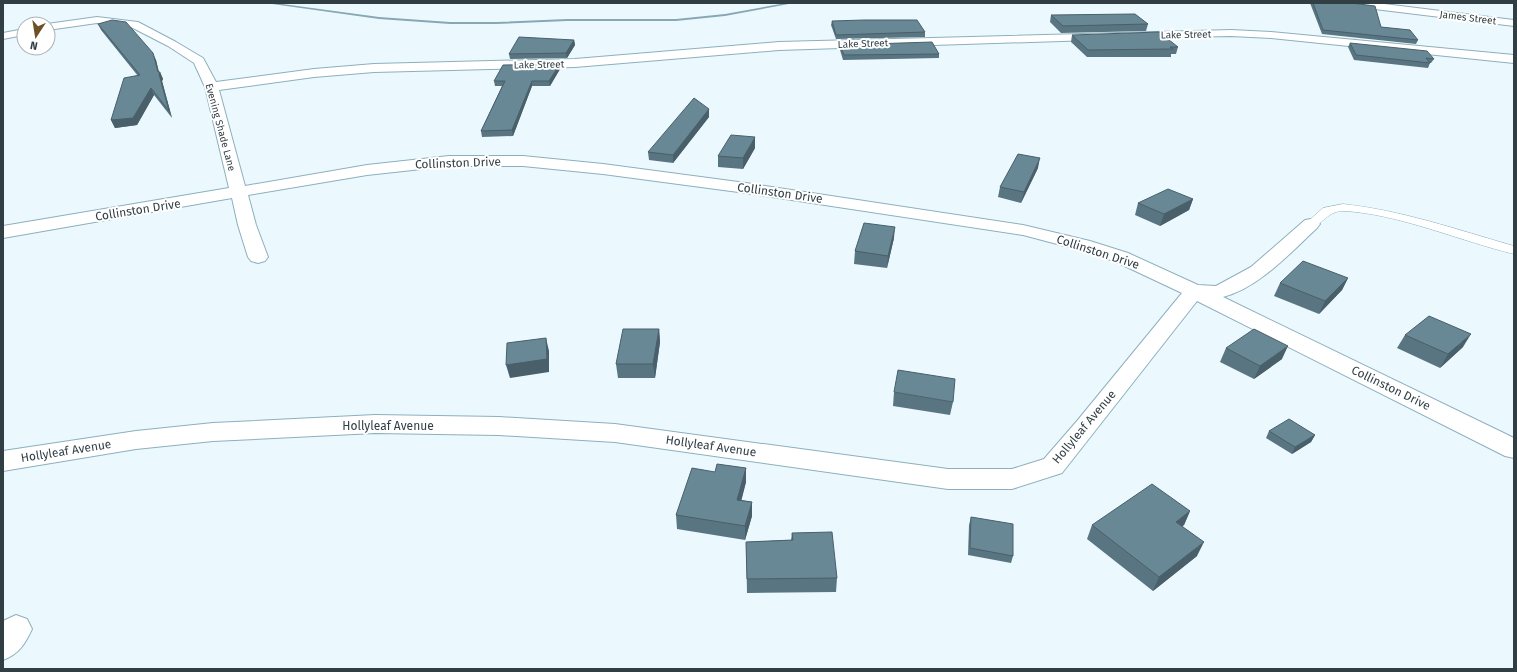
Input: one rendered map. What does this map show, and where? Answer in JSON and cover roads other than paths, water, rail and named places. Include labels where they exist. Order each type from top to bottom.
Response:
[{"type":"street","name":"James Street","points":[[1350,3],[1395,6],[1514,23]]},
{"type":"street","name":"Evening Shade Lane","points":[[56,26],[97,20],[134,24],[172,44],[199,61],[212,87],[238,193],[258,257]]},
{"type":"street","name":"Lake Street","points":[[212,87],[314,73],[374,68],[575,63],[779,46],[1230,33],[1271,35],[1514,59]]},
{"type":"street","points":[[3,36],[16,34]]},
{"type":"street","name":"Collinston Drive","points":[[3,232],[367,170],[449,161],[523,161],[603,168],[746,188],[1022,230],[1083,245],[1121,257],[1194,290],[1514,449]]},
{"type":"street","points":[[1194,290],[1219,292],[1238,283],[1258,271],[1311,224]]},
{"type":"street","name":"Hollyleaf Avenue","points":[[3,461],[136,440],[213,432],[375,424],[499,426],[615,433],[948,479],[1012,479],[1052,466],[1086,426],[1194,290]]},
{"type":"lane","points":[[1311,224],[1331,208],[1352,208],[1422,223],[1514,250]]},
{"type":"waterway","points":[[267,3],[379,18],[450,23],[567,20],[676,20],[725,15],[792,3]]}]
